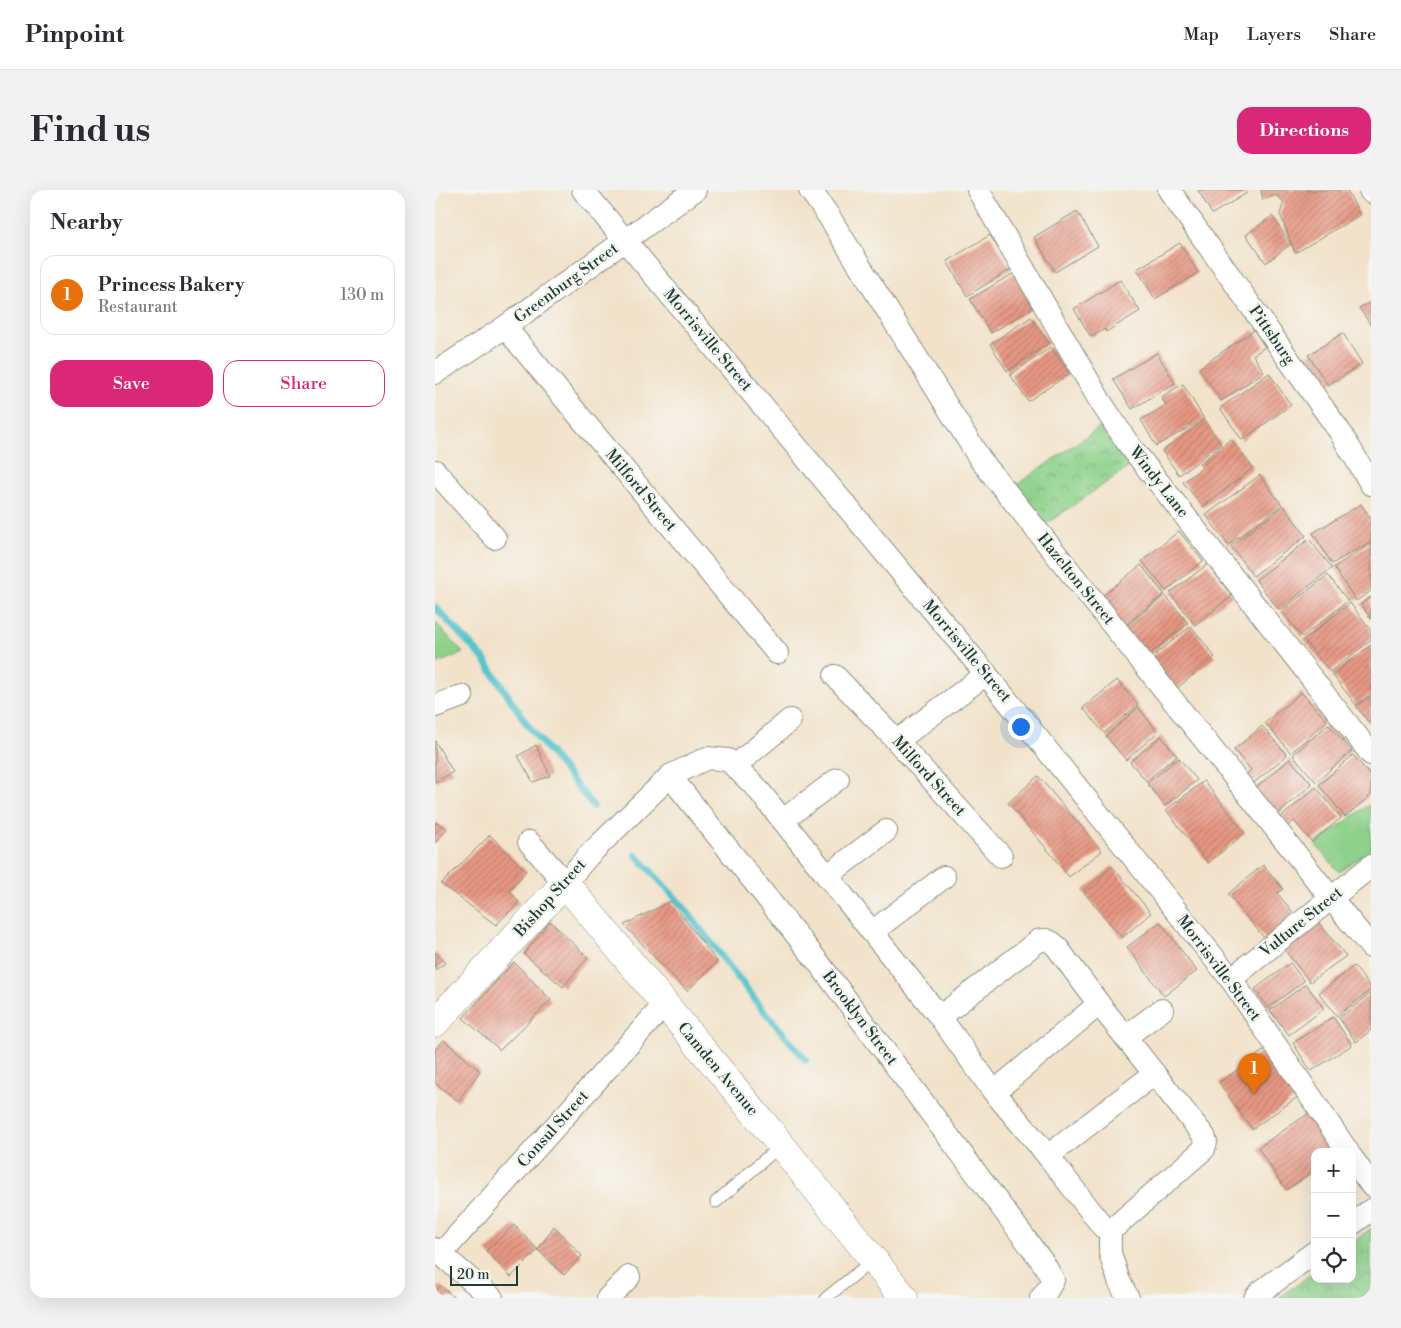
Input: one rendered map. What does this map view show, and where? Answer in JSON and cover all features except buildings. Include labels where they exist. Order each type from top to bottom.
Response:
[{"type":"street","name":"Morrisville Street","points":[[583,190],[987,674],[1231,979],[1345,1148]]},
{"type":"street","name":"Greenburg Street","points":[[435,373],[505,327],[695,190]]},
{"type":"street","name":"Hazelton Street","points":[[810,190],[980,459],[1371,947]]},
{"type":"street","name":"Windy Lane","points":[[978,190],[1100,401],[1127,442],[1371,754]]},
{"type":"street","name":"Pittsburg","points":[[1169,190],[1340,432],[1371,484]]},
{"type":"street","name":"Milford Street","points":[[505,327],[777,653]]},
{"type":"street","points":[[435,471],[495,538]]},
{"type":"street","points":[[897,741],[987,674]]},
{"type":"street","name":"Milford Street","points":[[835,676],[897,741],[1001,856]]},
{"type":"street","points":[[435,706],[463,696]]},
{"type":"street","points":[[790,720],[735,766],[756,787],[783,820],[939,1017],[994,1092],[1048,1156],[1103,1226],[1110,1229],[1116,1226],[1204,1149],[1206,1145],[1204,1136],[1051,941],[1038,941],[939,1017]]},
{"type":"street","name":"Bishop Street","points":[[435,1023],[588,856],[670,776],[707,758],[728,760],[735,766]]},
{"type":"street","name":"Brooklyn Street","points":[[670,776],[818,962],[1044,1264],[1053,1280],[1041,1298]]},
{"type":"street","points":[[783,820],[838,779]]},
{"type":"street","points":[[827,876],[886,831]]},
{"type":"street","name":"Camden Avenue","points":[[529,842],[781,1145],[904,1298]]},
{"type":"street","name":"Vulture Street","points":[[1231,979],[1371,866]]},
{"type":"street","points":[[872,932],[944,877]]},
{"type":"street","points":[[994,1092],[1099,1004]]},
{"type":"street","name":"Consul Street","points":[[438,1252],[664,1005]]},
{"type":"street","points":[[1125,1036],[1163,1010]]},
{"type":"street","points":[[1048,1156],[1154,1074]]},
{"type":"street","points":[[1356,1164],[1371,1185]]},
{"type":"street","points":[[1356,1221],[1371,1210]]},
{"type":"street","points":[[1110,1229],[1110,1253],[1119,1281],[1128,1298]]},
{"type":"street","points":[[438,1252],[493,1298]]},
{"type":"street","points":[[1255,1298],[1259,1293],[1311,1255]]},
{"type":"street","points":[[608,1298],[629,1277]]},
{"type":"lane","points":[[716,1202],[781,1145]]},
{"type":"lane","points":[[826,1298],[873,1260]]},
{"type":"green space","points":[[1100,427],[1129,467],[1043,526],[1015,486]]},
{"type":"green space","points":[[435,622],[463,653],[435,664]]},
{"type":"green space","points":[[1371,803],[1371,849],[1339,872],[1315,844]]},
{"type":"green space","points":[[1371,1228],[1371,1298],[1279,1298],[1311,1274],[1311,1283],[1356,1283],[1356,1240]]},
{"type":"waterway","points":[[435,607],[483,658],[527,724],[593,806]]},
{"type":"waterway","points":[[636,855],[681,904],[760,1006],[806,1060]]},
{"type":"place","name":"Princess Bakery","points":[[1254,1094]]}]
